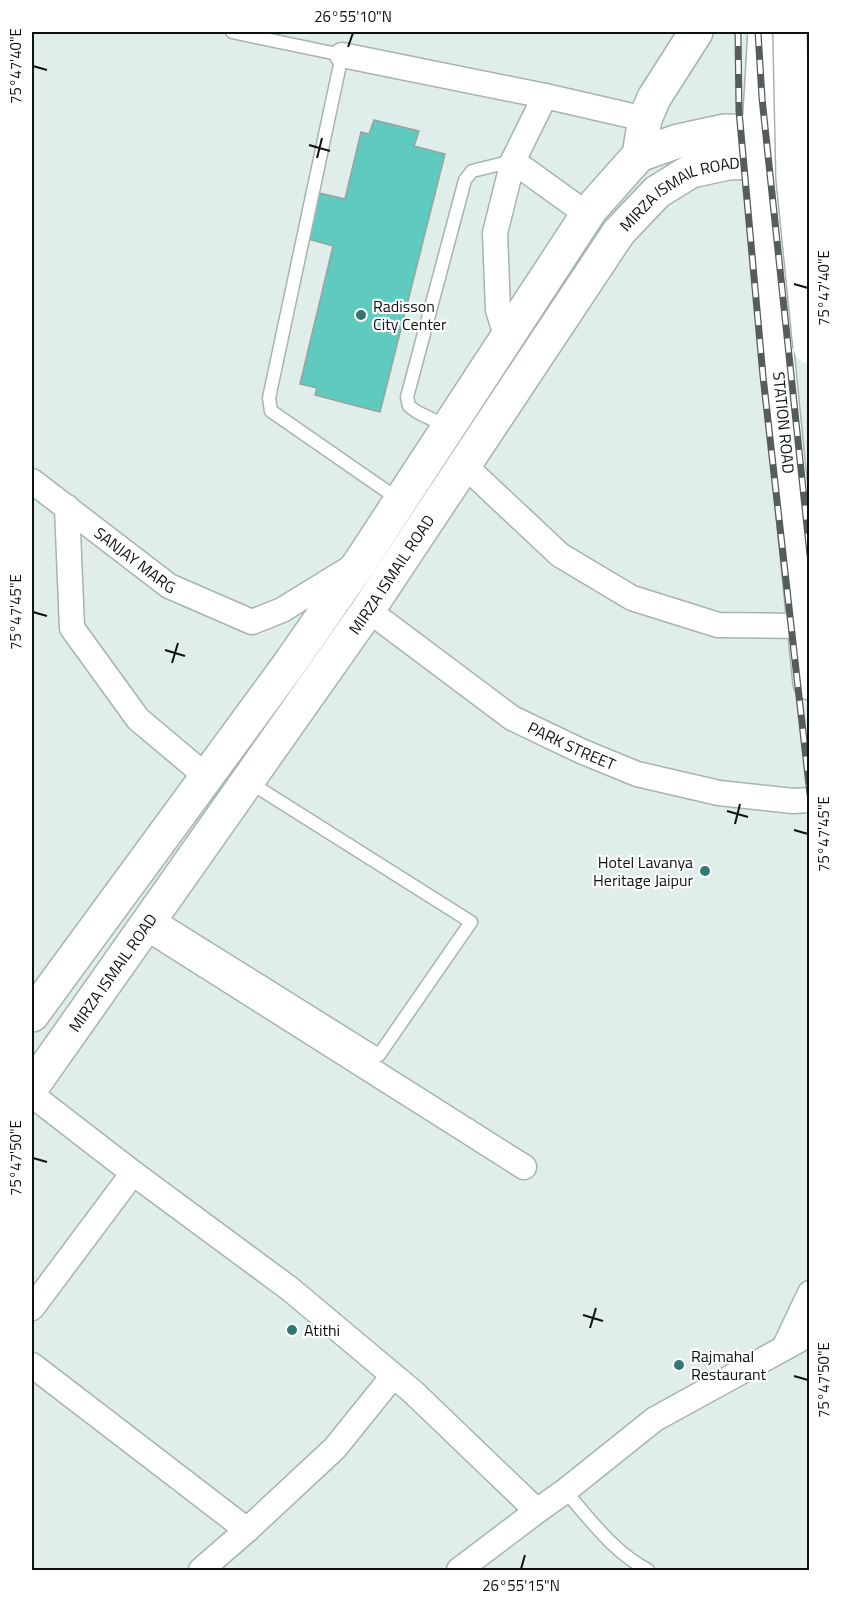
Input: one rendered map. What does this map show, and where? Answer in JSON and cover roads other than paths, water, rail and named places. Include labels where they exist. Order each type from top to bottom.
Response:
[{"type":"main road","points":[[639,155],[645,119],[654,98],[696,32]]},
{"type":"main road","name":"STATION ROAD","points":[[765,32],[758,147],[810,683]]},
{"type":"main road","points":[[790,32],[793,178],[810,347]]},
{"type":"main road","name":"MIRZA ISMAIL ROAD","points":[[32,1015],[290,663],[361,561],[588,215],[639,155],[678,141],[724,131],[758,147],[810,165]]},
{"type":"main road","name":"MIRZA ISMAIL ROAD","points":[[32,1086],[368,610],[619,232],[657,192],[691,171],[728,163],[758,147],[810,133]]},
{"type":"street","points":[[342,55],[545,96],[645,119]]},
{"type":"street","points":[[507,338],[498,310],[495,232],[513,161],[545,96]]},
{"type":"street","points":[[513,161],[588,215]]},
{"type":"street","points":[[464,465],[560,555],[632,598],[718,625],[804,626]]},
{"type":"street","name":"SANJAY MARG","points":[[32,481],[169,586],[252,622],[282,610],[361,561]]},
{"type":"street","points":[[67,507],[72,628],[138,718],[207,777]]},
{"type":"street","name":"PARK STREET","points":[[368,610],[512,718],[581,751],[637,774],[719,793],[793,801],[810,800]]},
{"type":"street","points":[[150,921],[524,1167]]},
{"type":"street","points":[[32,1095],[290,1289],[413,1392],[537,1511]]},
{"type":"street","points":[[32,1308],[133,1173]]},
{"type":"street","points":[[784,1348],[810,1293]]},
{"type":"street","points":[[459,1570],[565,1491],[655,1419],[810,1334]]},
{"type":"street","points":[[32,1365],[248,1530]]},
{"type":"street","points":[[201,1570],[248,1530],[335,1448],[393,1376]]},
{"type":"lane","points":[[232,32],[342,55],[269,398],[271,411],[400,501]]},
{"type":"lane","points":[[449,427],[417,412],[409,406],[408,397],[465,180],[472,171],[513,161]]},
{"type":"lane","points":[[150,921],[379,1055],[471,922],[248,781]]},
{"type":"lane","points":[[565,1491],[606,1537],[635,1564],[648,1570]]},
{"type":"railway","points":[[738,32],[739,111],[763,376],[810,794]]},
{"type":"railway","points":[[758,32],[762,98],[810,555]]},
{"type":"place","name":"Radisson City Center","points":[[361,315]]},
{"type":"place","name":"Hotel Lavanya Heritage Jaipur","points":[[705,871]]},
{"type":"place","name":"Atithi","points":[[292,1330]]},
{"type":"place","name":"Rajmahal Restaurant","points":[[679,1365]]}]
